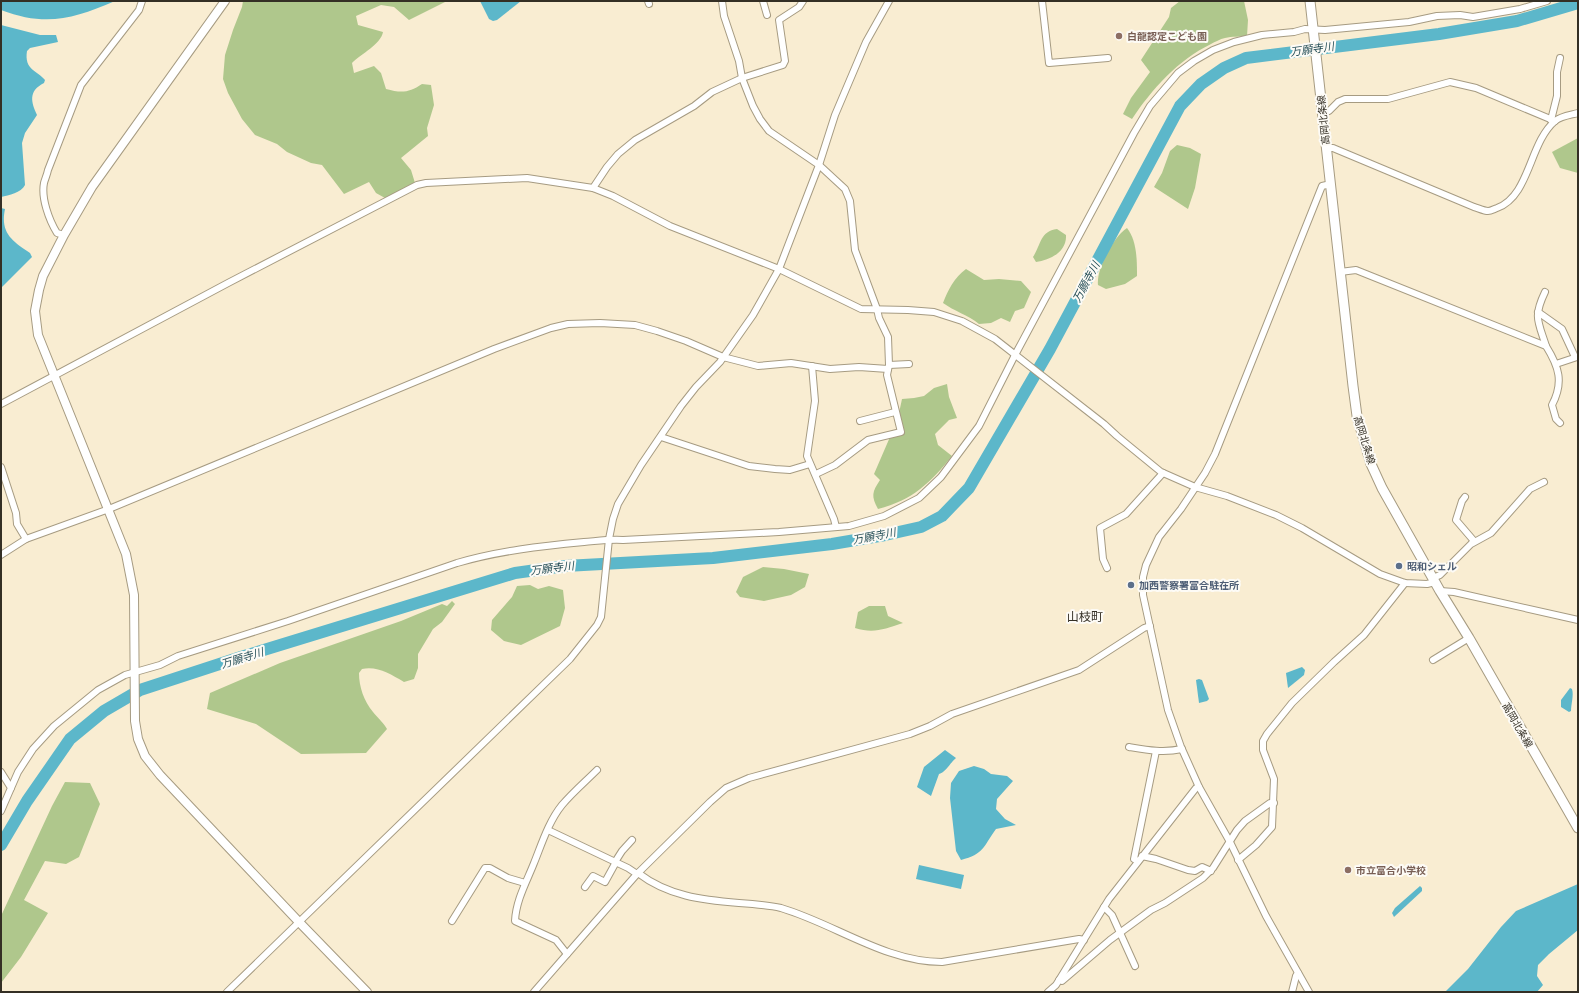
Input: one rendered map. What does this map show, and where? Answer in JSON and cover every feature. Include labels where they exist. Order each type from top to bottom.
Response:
[{"type":"main road","name":"高岡北条線","points":[[1310,1],[1357,416],[1371,464],[1382,488],[1440,591],[1469,638],[1578,828]]},
{"type":"street","points":[[64,235],[57,233],[52,226],[44,197],[44,184],[48,170],[81,85],[139,10],[142,1]]},
{"type":"street","points":[[225,1],[92,187],[64,235],[43,276],[38,290],[35,311],[38,335],[126,554],[134,595],[134,674],[136,721],[138,739],[144,756],[160,775],[367,992]]},
{"type":"street","points":[[722,1],[724,16],[739,61],[742,78],[753,106],[769,131],[819,165],[845,189],[850,201],[855,250],[877,309],[880,322],[888,337],[889,367],[887,376],[901,432],[868,440],[835,465],[816,474]]},
{"type":"street","points":[[763,1],[767,15]]},
{"type":"street","points":[[593,188],[618,154],[635,140],[694,106],[712,92],[742,78],[783,65],[785,61],[779,20],[799,7],[803,1]]},
{"type":"street","points":[[227,992],[570,659],[597,625],[601,617],[606,581],[609,541],[613,519],[618,504],[631,480],[696,387],[723,358],[753,315],[779,269],[819,165],[835,115],[866,42],[889,1]]},
{"type":"street","points":[[1042,1],[1049,63],[1108,58]]},
{"type":"street","points":[[1,811],[18,772],[33,749],[54,726],[98,690],[124,675],[134,674],[160,665],[178,656],[295,619],[457,563],[485,555],[569,543],[779,532],[850,526],[884,516],[919,498],[941,477],[979,426],[1134,133],[1150,106],[1186,66],[1213,50],[1246,38],[1408,22],[1437,16],[1460,15],[1473,17],[1520,9],[1547,1]]},
{"type":"street","points":[[1326,148],[1333,148],[1474,207],[1489,211],[1500,207],[1512,198],[1532,160],[1541,138],[1553,120],[1557,96],[1557,72],[1560,58]]},
{"type":"street","points":[[1322,112],[1329,111],[1338,102],[1345,100],[1388,99],[1450,82],[1476,88],[1553,120],[1578,113]]},
{"type":"street","points":[[1,404],[417,185],[426,183],[527,178],[593,188],[613,196],[670,226],[779,269],[861,309],[934,312],[962,321],[995,339],[1104,424],[1163,473],[1195,487],[1227,496],[1276,515],[1302,528],[1380,574],[1405,583],[1427,584],[1434,580],[1474,542],[1491,533],[1530,489],[1544,482]]},
{"type":"street","points":[[1309,992],[1266,916],[1229,841],[1199,787],[1182,749],[1168,710],[1143,595],[1143,577],[1146,565],[1159,538],[1181,509],[1205,473],[1215,454],[1322,186],[1330,184]]},
{"type":"street","points":[[1340,272],[1356,270],[1546,346]]},
{"type":"street","points":[[1545,292],[1539,306],[1537,317],[1546,346],[1556,364],[1558,372],[1558,394],[1552,405],[1556,419],[1560,423]]},
{"type":"street","points":[[1538,312],[1562,329],[1576,357],[1556,364]]},
{"type":"street","points":[[1,555],[26,539],[109,510],[494,349],[551,328],[568,324],[600,323],[635,325],[686,341],[723,358],[758,366],[791,363],[830,369],[889,367],[909,364]]},
{"type":"street","points":[[812,366],[815,401],[807,456],[816,474],[836,527]]},
{"type":"street","points":[[860,421],[895,412]]},
{"type":"street","points":[[661,437],[749,466],[790,470],[810,464]]},
{"type":"street","points":[[1,467],[16,512],[17,524],[26,539]]},
{"type":"street","points":[[1107,568],[1103,559],[1100,528],[1126,514],[1163,473]]},
{"type":"street","points":[[1465,497],[1462,501],[1456,520],[1474,542]]},
{"type":"street","points":[[1238,860],[1272,827],[1274,779],[1263,750],[1263,742],[1267,734],[1292,703],[1364,635],[1405,583]]},
{"type":"street","points":[[1440,591],[1454,592],[1578,620]]},
{"type":"street","points":[[534,992],[637,874],[726,788],[737,782],[812,759],[910,734],[930,726],[952,714],[1079,670],[1144,628],[1150,626]]},
{"type":"street","points":[[1433,660],[1469,638]]},
{"type":"street","points":[[1129,747],[1169,752],[1182,749]]},
{"type":"street","points":[[1156,751],[1134,859],[1156,858],[1188,870],[1194,871],[1202,867],[1211,871]]},
{"type":"street","points":[[567,954],[556,940],[515,921],[525,883],[548,830],[562,805],[597,770]]},
{"type":"street","points":[[1,772],[11,788]]},
{"type":"street","points":[[1048,992],[1056,985],[1104,907],[1140,858],[1196,788],[1199,787]]},
{"type":"street","points":[[1059,980],[1062,981],[1120,933],[1151,910],[1165,903],[1203,878],[1211,871],[1229,841],[1245,821],[1270,803],[1274,803]]},
{"type":"street","points":[[548,830],[616,862],[659,888],[704,900],[781,908],[884,950],[926,962],[942,962],[1079,939],[1084,940]]},
{"type":"street","points":[[585,887],[593,876],[605,882],[622,851],[632,840]]},
{"type":"street","points":[[452,921],[485,868],[490,868],[508,878],[525,883]]},
{"type":"street","points":[[1104,907],[1112,915],[1135,966]]},
{"type":"street","points":[[1292,992],[1298,973]]},
{"type":"green space","points":[[243,1],[447,1],[409,20],[394,7],[381,5],[356,16],[358,25],[383,32],[379,41],[375,45],[352,63],[354,73],[374,66],[381,73],[386,89],[396,91],[409,91],[422,84],[431,85],[434,105],[427,128],[428,136],[401,158],[411,170],[415,183],[385,198],[376,193],[369,182],[344,194],[322,165],[311,163],[287,152],[277,144],[255,135],[242,119],[228,93],[223,79],[225,55]]},
{"type":"green space","points":[[1180,1],[1244,1],[1248,20],[1247,36],[1221,39],[1188,58],[1157,86],[1132,119],[1123,114],[1131,98],[1150,72],[1141,60],[1169,17],[1171,8]]},
{"type":"green space","points":[[1578,138],[1578,173],[1560,168],[1552,152]]},
{"type":"green space","points":[[1177,145],[1190,148],[1201,154],[1195,188],[1188,209],[1154,187],[1162,173],[1170,151]]},
{"type":"green space","points":[[1127,228],[1135,245],[1137,276],[1125,284],[1106,289],[1098,285],[1100,270],[1112,245]]},
{"type":"green space","points":[[1057,229],[1066,235],[1064,246],[1052,257],[1036,262],[1033,257],[1042,239],[1051,230]]},
{"type":"green space","points":[[966,269],[984,280],[999,279],[1021,281],[1031,292],[1024,308],[1015,311],[1010,322],[1001,318],[991,323],[979,324],[943,303],[952,284]]},
{"type":"green space","points":[[947,384],[949,397],[957,418],[949,420],[935,434],[938,445],[952,456],[920,489],[901,501],[878,509],[874,501],[873,494],[880,480],[874,474],[890,437],[904,434],[899,413],[902,399],[924,396],[934,388]]},
{"type":"green space","points":[[763,567],[809,574],[805,587],[791,595],[764,601],[740,597],[736,592],[743,577]]},
{"type":"green space","points":[[530,585],[538,589],[549,586],[563,590],[565,608],[560,626],[521,645],[504,641],[491,630],[492,620],[512,597],[517,586]]},
{"type":"green space","points":[[452,601],[455,604],[442,622],[433,629],[418,654],[418,668],[414,679],[404,682],[384,671],[368,668],[362,669],[359,673],[361,689],[365,699],[370,708],[387,729],[366,753],[301,754],[256,724],[207,709],[210,693],[280,663],[401,621],[442,604],[447,606]]},
{"type":"green space","points":[[869,606],[885,606],[888,616],[903,623],[874,631],[855,628],[858,612]]},
{"type":"green space","points":[[65,782],[90,783],[100,804],[79,857],[66,864],[45,861],[24,900],[48,913],[21,957],[1,983],[1,916],[52,806]]},
{"type":"water","points":[[1,1],[115,1],[72,16],[59,19],[46,19],[17,15],[1,10]]},
{"type":"water","points":[[480,1],[521,1],[497,20],[493,21],[489,19]]},
{"type":"water","points":[[1,25],[40,35],[56,35],[58,42],[30,48],[27,51],[27,62],[29,66],[45,80],[44,83],[33,93],[32,101],[37,115],[25,133],[22,143],[25,185],[18,192],[1,197]]},
{"type":"water","points":[[1,208],[5,209],[4,224],[9,236],[30,253],[32,257],[1,288]]},
{"type":"water","points":[[1302,667],[1305,670],[1304,675],[1288,688],[1286,673]]},
{"type":"water","points":[[1196,680],[1202,680],[1209,699],[1199,703]]},
{"type":"water","points":[[1570,688],[1572,689],[1573,694],[1571,711],[1569,712],[1561,707],[1561,700]]},
{"type":"water","points":[[945,750],[956,758],[939,774],[931,796],[917,787],[924,767]]},
{"type":"water","points":[[974,766],[984,769],[991,774],[1007,776],[1013,781],[997,799],[996,809],[1005,819],[1016,825],[996,829],[979,852],[969,858],[961,860],[956,851],[950,798],[951,783],[959,771]]},
{"type":"water","points":[[919,865],[964,875],[961,889],[916,879]]},
{"type":"water","points":[[1578,884],[1578,930],[1538,965],[1537,976],[1543,985],[1537,992],[1445,992],[1468,969],[1501,927],[1516,911]]},
{"type":"water","points":[[1420,886],[1422,891],[1394,917],[1392,913],[1395,908]]},
{"type":"waterway","name":"万願寺川","points":[[1,845],[27,801],[70,739],[104,711],[140,690],[241,657],[515,573],[565,566],[713,558],[832,544],[921,527],[942,516],[969,488],[1050,349],[1180,106],[1201,84],[1224,68],[1246,58],[1439,34],[1517,21],[1578,3]]},
{"type":"place","name":"白龍認定こども園","points":[[1119,36]]},
{"type":"place","name":"昭和シェル","points":[[1399,566]]},
{"type":"place","name":"加西警察署富合駐在所","points":[[1131,585]]},
{"type":"place","name":"市立富合小学校","points":[[1348,870]]},
{"type":"district","name":"山枝町","points":[[1085,617]]}]
